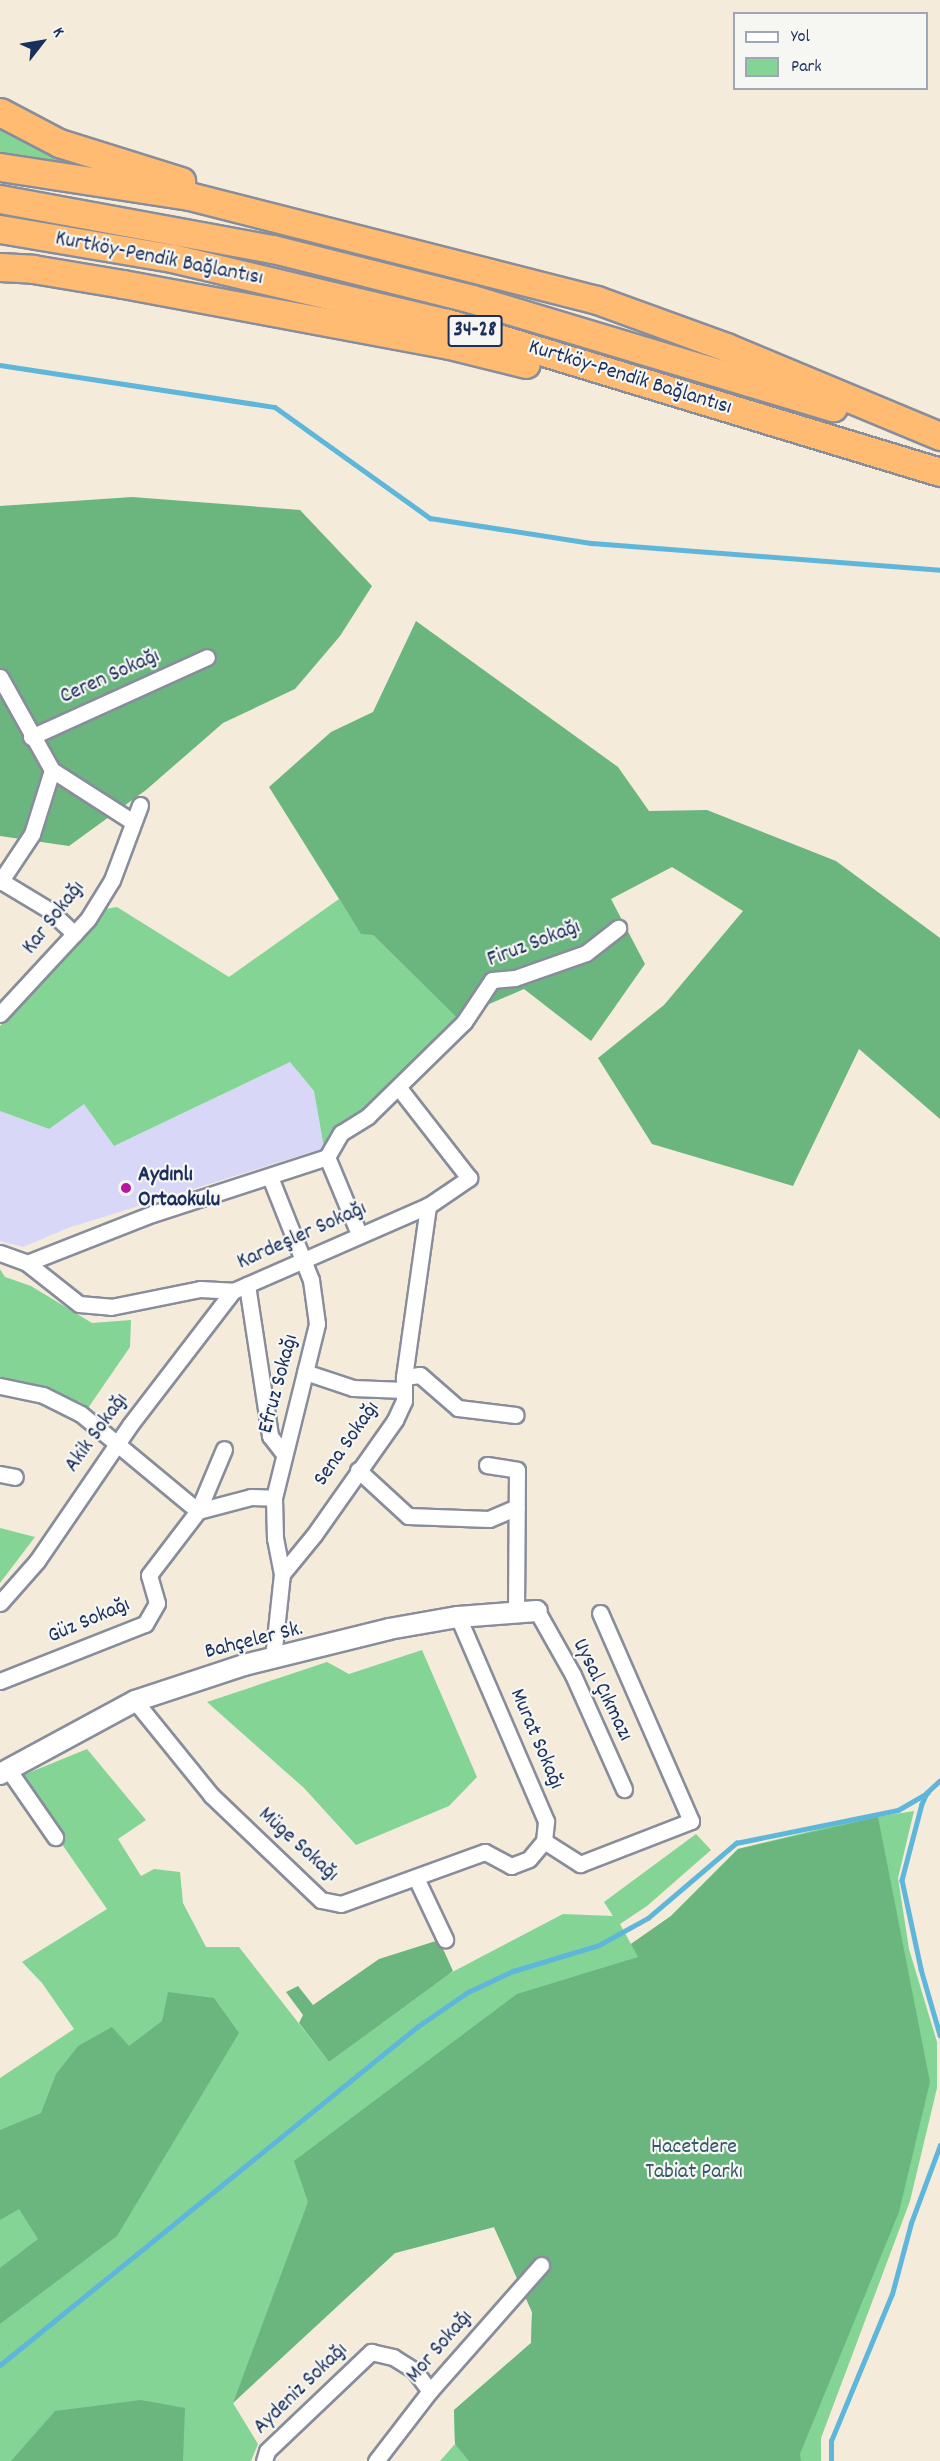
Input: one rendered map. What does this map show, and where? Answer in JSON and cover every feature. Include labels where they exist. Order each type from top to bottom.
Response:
[{"type":"highway","points":[[0,112],[59,142],[324,229]]},
{"type":"highway","points":[[0,167],[189,196],[597,300],[748,356],[940,438]]},
{"type":"highway","name":"Kurtköy-Pendik Bağlantısı","points":[[0,199],[273,249],[472,299],[940,438]]},
{"type":"highway","name":"Kurtköy-Pendik Bağlantısı","points":[[0,229],[172,258],[414,315],[651,383],[940,472]]},
{"type":"highway","points":[[0,266],[33,268],[437,342],[524,364],[651,383]]},
{"type":"street","name":"Ceren Sokağı","points":[[31,737],[207,657]]},
{"type":"street","points":[[0,677],[31,737],[52,770],[133,822]]},
{"type":"street","points":[[52,770],[32,834],[0,881],[49,910],[75,934]]},
{"type":"street","name":"Kar Sokağı","points":[[0,1014],[75,934],[112,880],[140,805]]},
{"type":"street","name":"Firuz Sokağı","points":[[327,1157],[341,1132],[368,1116],[464,1022],[492,980],[515,978],[586,953],[618,928]]},
{"type":"street","name":"Kardeşler Sokağı","points":[[27,1263],[79,1304],[111,1307],[200,1289],[240,1288],[303,1258],[428,1206],[469,1178],[399,1088]]},
{"type":"street","points":[[0,1253],[27,1263],[152,1214],[327,1157],[359,1234]]},
{"type":"street","name":"Efruz Sokağı","points":[[270,1177],[312,1280],[317,1324],[274,1498],[275,1538],[282,1574]]},
{"type":"street","name":"Sena Sokağı","points":[[282,1574],[395,1420],[404,1401],[404,1384],[428,1206]]},
{"type":"street","points":[[240,1288],[270,1436],[284,1454]]},
{"type":"street","name":"Akik Sokağı","points":[[0,1603],[37,1561],[117,1442],[240,1288]]},
{"type":"street","points":[[305,1372],[353,1388],[404,1384],[420,1375],[458,1408],[516,1415]]},
{"type":"street","points":[[0,1386],[43,1395],[81,1414],[198,1511],[251,1497],[274,1498]]},
{"type":"street","name":"Güz Sokağı","points":[[0,1681],[145,1624],[156,1603],[149,1575],[198,1511],[224,1449]]},
{"type":"street","points":[[487,1465],[517,1470],[516,1612]]},
{"type":"street","points":[[358,1470],[408,1515],[489,1519],[517,1508]]},
{"type":"street","points":[[273,1658],[282,1574]]},
{"type":"street","name":"Bahçeler Sk.","points":[[4,1771],[135,1701],[273,1658],[458,1617],[537,1611]]},
{"type":"street","name":"Uysal Çıkmazı","points":[[537,1611],[573,1675],[624,1789]]},
{"type":"street","points":[[544,1840],[580,1864],[691,1821],[600,1612]]},
{"type":"street","name":"Murat Sokağı","points":[[458,1617],[546,1821],[544,1840]]},
{"type":"street","name":"Müge Sokağı","points":[[135,1701],[211,1795],[321,1900],[341,1904],[485,1852],[511,1866],[529,1859],[544,1840]]},
{"type":"street","points":[[4,1771],[55,1838]]},
{"type":"street","points":[[416,1878],[445,1939]]},
{"type":"street","name":"Mor Sokağı","points":[[376,2461],[430,2391],[541,2265]]},
{"type":"street","name":"Aydeniz Sokağı","points":[[264,2461],[267,2451],[371,2352],[393,2357],[414,2370],[430,2391]]},
{"type":"shaded area","name":"Aydınlı Ortaokulu","points":[[290,1062],[314,1091],[324,1148],[68,1228],[23,1247],[0,1241],[0,1111],[49,1129],[84,1103],[114,1146]]},
{"type":"green space","points":[[0,125],[98,172],[0,157]]},
{"type":"green space","points":[[132,497],[300,510],[372,586],[340,636],[295,689],[223,723],[146,790],[69,846],[0,836],[0,506]]},
{"type":"green space","points":[[416,621],[618,767],[649,811],[707,810],[836,861],[940,938],[940,1119],[859,1049],[793,1186],[652,1144],[598,1058],[664,1005],[743,911],[672,867],[611,899],[645,964],[591,1041],[524,989],[457,1018],[373,935],[361,934],[269,787],[331,732],[373,712]]},
{"type":"green space","points":[[339,899],[361,933],[373,935],[457,1018],[324,1148],[314,1091],[290,1062],[114,1146],[84,1104],[49,1129],[0,1111],[0,1026],[106,909],[117,907],[229,977]]},
{"type":"green space","points":[[0,1269],[5,1277],[31,1286],[92,1323],[131,1320],[130,1347],[88,1408],[80,1402],[0,1380]]},
{"type":"green space","points":[[0,1528],[35,1537],[0,1583]]},
{"type":"green space","points":[[422,1650],[477,1777],[449,1806],[356,1845],[304,1788],[207,1702],[327,1662],[349,1674]]},
{"type":"green space","points":[[87,1749],[146,1820],[118,1839],[141,1876],[154,1869],[180,1872],[183,1903],[206,1947],[239,1947],[329,2062],[439,1979],[563,1914],[613,1916],[604,1902],[696,1834],[711,1850],[647,1906],[620,1924],[631,1944],[671,1916],[738,1849],[852,1821],[914,1811],[898,1878],[909,1949],[937,2042],[937,2088],[910,2201],[821,2438],[821,2461],[440,2461],[455,2444],[454,2410],[531,2343],[532,2312],[494,2227],[395,2253],[261,2376],[233,2403],[258,2444],[251,2461],[0,2461],[0,2078],[74,2029],[42,1983],[22,1962],[107,1909],[16,1778]]},
{"type":"green space","name":"Hacetdere Tabiat Parkı","points":[[878,1817],[930,2082],[899,2212],[800,2454],[801,2461],[469,2461],[455,2444],[454,2410],[531,2343],[532,2312],[494,2227],[395,2253],[233,2403],[308,2202],[294,2161],[517,1994],[638,1957],[631,1944],[671,1916],[738,1849]]},
{"type":"green space","points":[[439,1940],[453,1971],[329,2062],[299,2023],[303,2015],[286,1992],[298,1986],[313,2005],[379,1959]]},
{"type":"green space","points":[[168,1992],[214,1998],[239,2033],[117,2236],[0,2324],[0,2268],[38,2239],[19,2209],[0,2220],[0,2130],[41,2113],[56,2074],[78,2046],[112,2027],[129,2046],[162,2021]]},
{"type":"green space","points":[[141,2400],[185,2408],[183,2461],[11,2461],[55,2411]]},
{"type":"waterway","points":[[0,365],[275,407],[430,518],[592,543],[940,570]]},
{"type":"waterway","points":[[940,1781],[927,1793],[922,1804],[902,1880],[921,1969],[940,2035]]},
{"type":"waterway","points":[[0,2365],[417,2027],[468,1992],[513,1971],[599,1945],[648,1918],[736,1843],[898,1810],[927,1793]]},
{"type":"waterway","points":[[831,2461],[831,2441],[892,2294],[911,2223],[940,2145]]},
{"type":"place","name":"Aydınlı Ortaokulu","points":[[126,1188]]}]
